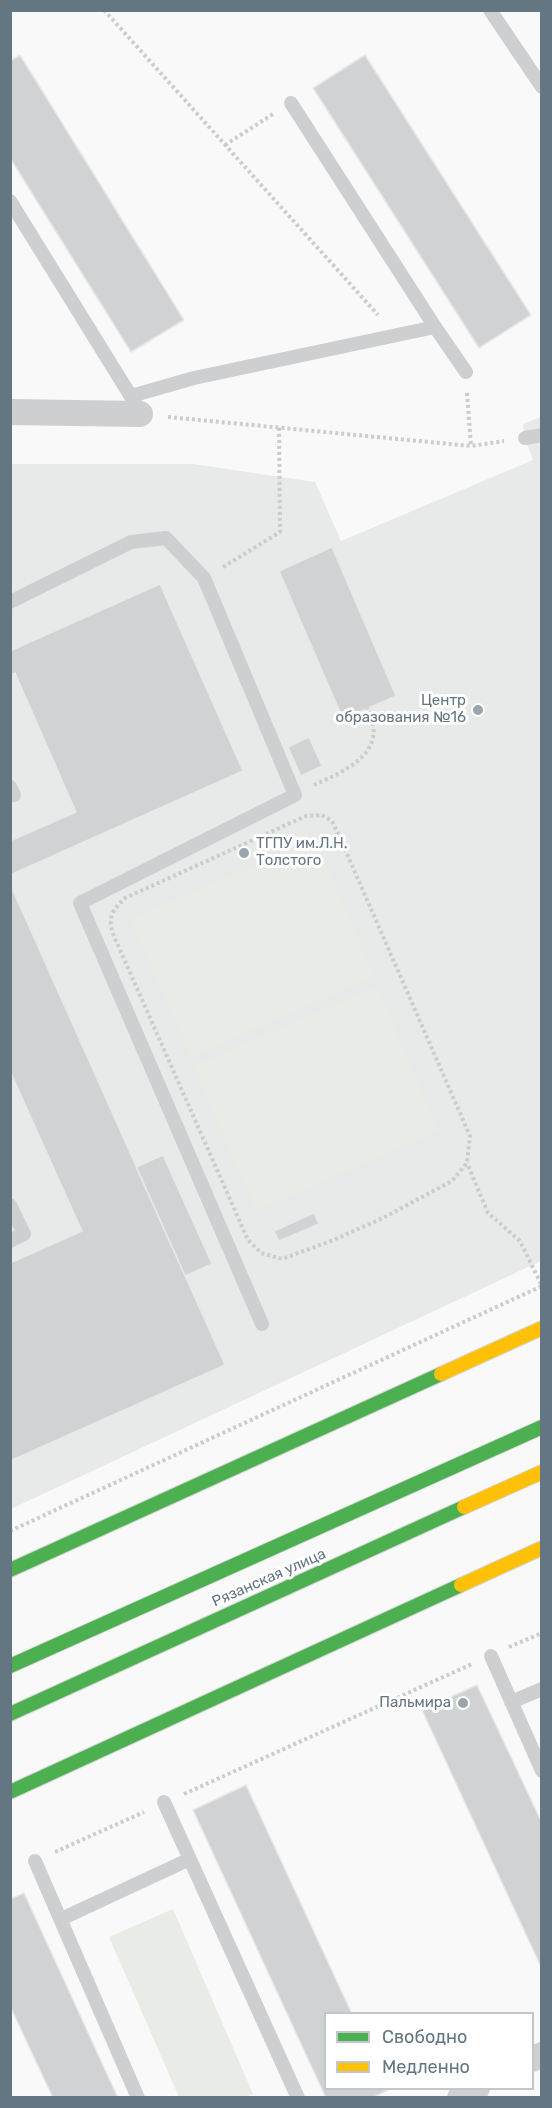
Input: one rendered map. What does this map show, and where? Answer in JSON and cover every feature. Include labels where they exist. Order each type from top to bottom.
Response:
[{"type":"main road","points":[[10,1570],[542,1328]]},
{"type":"main road","name":"Рязанская улица","points":[[10,1666],[542,1427]]},
{"type":"main road","name":"Рязанская улица","points":[[10,1714],[542,1472]]},
{"type":"main road","points":[[10,1792],[542,1548]]},
{"type":"street","points":[[10,412],[136,405]]},
{"type":"lane","points":[[490,10],[542,87]]},
{"type":"lane","points":[[291,103],[466,372]]},
{"type":"lane","points":[[10,201],[136,405],[194,378],[435,327]]},
{"type":"lane","points":[[525,438],[542,435]]},
{"type":"lane","points":[[10,602],[131,542],[166,538],[204,578],[295,795],[80,903],[262,1324]]},
{"type":"lane","points":[[10,1205],[24,1234],[10,1241]]},
{"type":"lane","points":[[491,1656],[542,1771]]},
{"type":"lane","points":[[511,1702],[542,1689]]},
{"type":"lane","points":[[164,1803],[298,2097]]},
{"type":"lane","points":[[61,1919],[190,1859]]},
{"type":"lane","points":[[35,1861],[138,2097]]},
{"type":"path","points":[[104,10],[378,315]]},
{"type":"path","points":[[225,145],[291,103]]},
{"type":"path","points":[[466,372],[471,446]]},
{"type":"path","points":[[136,405],[279,428],[471,446],[525,438]]},
{"type":"path","points":[[204,578],[280,532],[279,428]]},
{"type":"path","points":[[295,795],[334,777],[361,759],[375,735],[373,719],[367,708]]},
{"type":"path","points":[[10,1531],[542,1286],[520,1241],[488,1213],[467,1163],[470,1136],[332,821],[322,815],[306,816],[125,898],[113,910],[110,924],[113,934],[248,1240],[261,1253],[282,1259],[331,1241],[430,1194],[452,1181],[467,1163]]},
{"type":"path","points":[[35,1861],[542,1633]]},
{"type":"shaded area","name":"ТГПУ им.Л.Н. Толстого","points":[[541,417],[541,1261],[11,1509],[10,464],[193,464],[315,482],[341,541],[533,460],[525,438],[523,424]]},
{"type":"shaded area","points":[[315,839],[375,976],[191,1057],[130,919]]},
{"type":"shaded area","points":[[377,986],[439,1131],[256,1211],[193,1066]]},
{"type":"shaded area","points":[[173,1909],[253,2094],[245,2097],[179,2097],[109,1937]]},
{"type":"building","points":[[20,55],[184,320],[131,352],[10,158],[10,61]]},
{"type":"building","points":[[365,55],[531,315],[479,348],[313,88]]},
{"type":"building","points":[[332,547],[396,696],[343,719],[279,571]]},
{"type":"building","points":[[160,584],[243,771],[10,875],[10,841],[76,812],[15,673],[10,675],[10,651]]},
{"type":"building","points":[[309,737],[322,766],[301,776],[288,747]]},
{"type":"building","points":[[10,884],[225,1365],[10,1461],[10,1263],[82,1231],[10,1071]]},
{"type":"building","points":[[163,1155],[212,1264],[185,1276],[136,1167]]},
{"type":"building","points":[[314,1213],[319,1224],[279,1241],[274,1231]]},
{"type":"building","points":[[477,1685],[542,1823],[542,1969],[422,1710]]},
{"type":"building","points":[[246,1785],[351,2012],[324,2012],[324,2090],[388,2090],[372,2098],[326,2098],[193,1810]]},
{"type":"building","points":[[24,1893],[118,2098],[53,2098],[10,2006],[10,1899]]},
{"type":"traffic: fast","points":[[10,1570],[441,1374]]},
{"type":"traffic: fast","points":[[10,1666],[542,1427]]},
{"type":"traffic: fast","points":[[10,1714],[464,1507]]},
{"type":"traffic: fast","points":[[10,1792],[461,1585]]},
{"type":"traffic: slow","points":[[441,1374],[542,1328]]},
{"type":"traffic: slow","points":[[464,1507],[542,1472]]},
{"type":"traffic: slow","points":[[461,1585],[542,1548]]},
{"type":"place","name":"Центр образования №16","points":[[478,710]]},
{"type":"place","name":"ТГПУ им.Л.Н. Толстого","points":[[244,853]]},
{"type":"place","name":"Пальмира","points":[[463,1703]]}]
